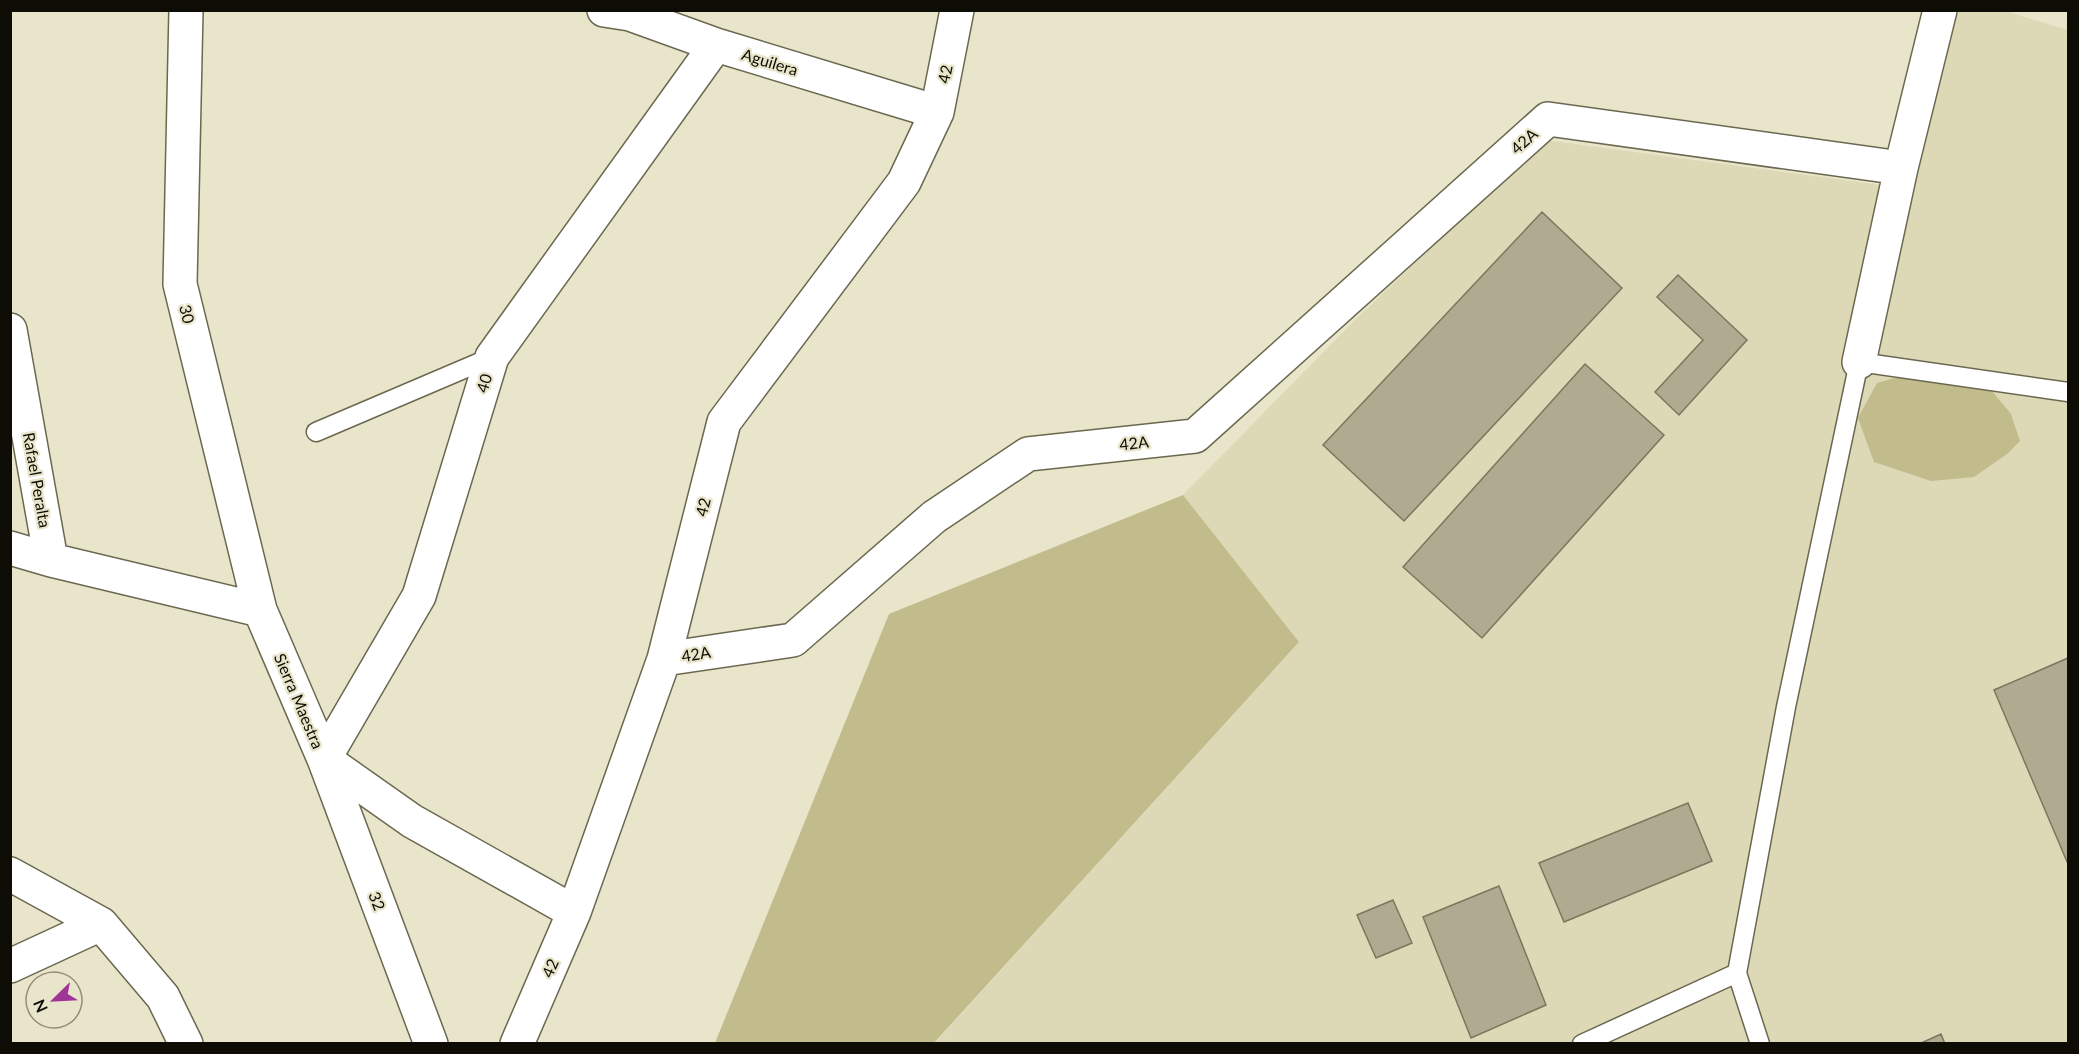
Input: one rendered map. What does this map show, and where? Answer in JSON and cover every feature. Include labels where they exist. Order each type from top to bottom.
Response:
[{"type":"street","name":"30","points":[[186,10],[180,284],[260,610]]},
{"type":"street","name":"42","points":[[517,1044],[574,912],[664,659],[724,422],[904,182],[937,112],[957,10]]},
{"type":"street","points":[[1859,362],[1901,168],[1940,10]]},
{"type":"street","name":"Aguilera","points":[[622,12],[716,45],[937,112]]},
{"type":"street","name":"40","points":[[324,759],[419,596],[492,357],[716,45]]},
{"type":"street","name":"42A","points":[[664,659],[793,640],[934,517],[1028,454],[1195,436],[1548,119],[1901,168]]},
{"type":"street","name":"Rafael Peralta","points":[[10,330],[51,560]]},
{"type":"street","points":[[10,548],[260,610]]},
{"type":"street","name":"Sierra Maestra","points":[[260,610],[324,759],[412,821],[574,912]]},
{"type":"street","name":"32","points":[[324,759],[431,1044]]},
{"type":"street","points":[[10,874],[101,924],[163,997],[186,1044]]},
{"type":"street","points":[[10,966],[101,924]]},
{"type":"lane","points":[[316,432],[492,357]]},
{"type":"lane","points":[[1760,1044],[1737,973],[1786,707],[1859,362],[2068,392]]},
{"type":"lane","points":[[1582,1044],[1737,973]]},
{"type":"shaded area","points":[[1942,11],[2005,11],[2068,30],[2068,1043],[934,1044],[1299,642],[1183,495],[1355,320],[1545,140],[1896,187]]},
{"type":"shaded area","points":[[1916,372],[1991,390],[2011,414],[2020,441],[2007,454],[1974,477],[1931,481],[1874,462],[1858,418],[1877,383]]},
{"type":"shaded area","points":[[1183,495],[1299,642],[934,1043],[715,1043],[889,614]]},
{"type":"building","points":[[1542,212],[1622,288],[1404,521],[1323,445]]},
{"type":"building","points":[[1678,275],[1747,340],[1679,415],[1655,392],[1703,340],[1657,297]]},
{"type":"building","points":[[1585,364],[1664,435],[1482,638],[1403,567]]},
{"type":"building","points":[[2068,658],[2068,864],[1994,690]]},
{"type":"building","points":[[1688,803],[1712,861],[1564,922],[1539,863]]},
{"type":"building","points":[[1499,886],[1546,1005],[1471,1038],[1423,917]]},
{"type":"building","points":[[1393,900],[1412,943],[1376,958],[1357,915]]},
{"type":"building","points":[[1941,1034],[1945,1044],[1919,1044]]}]
